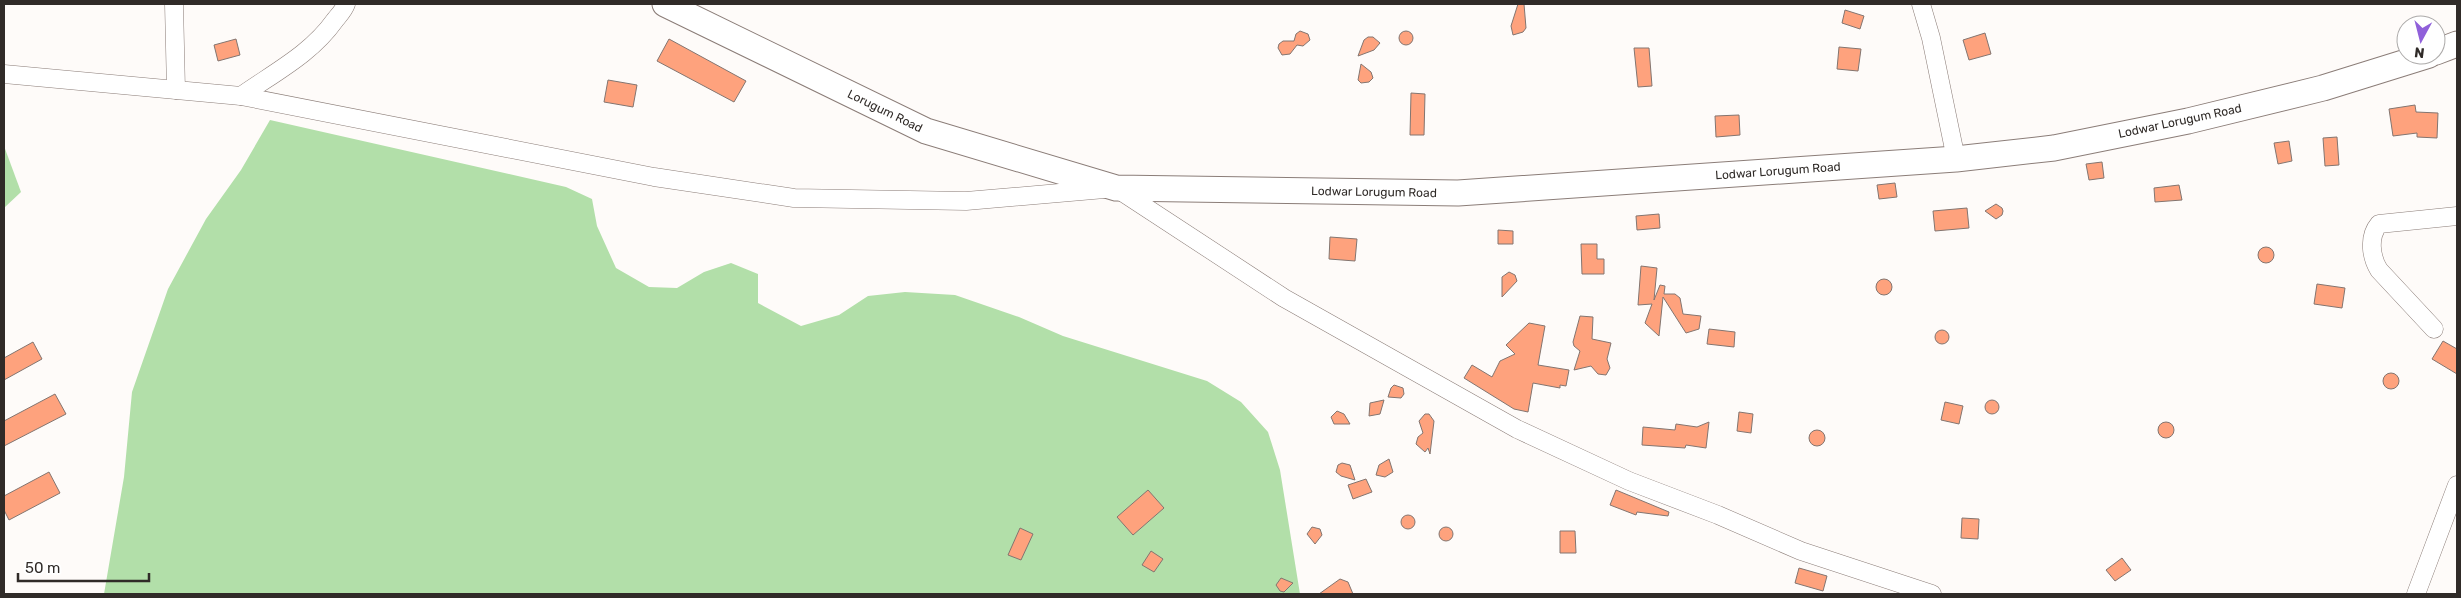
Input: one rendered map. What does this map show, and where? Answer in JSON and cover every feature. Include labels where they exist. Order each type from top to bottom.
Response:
[{"type":"main road","name":"Lorugum Road","points":[[665,4],[926,131],[1116,188]]},
{"type":"main road","name":"Lodwar Lorugum Road","points":[[1116,188],[1458,193],[1956,159],[2054,148],[2188,121],[2323,88],[2397,65]]},
{"type":"street","points":[[174,4],[176,90]]},
{"type":"street","points":[[241,96],[307,52],[325,35],[346,4]]},
{"type":"street","points":[[1921,4],[1931,38],[1956,159]]},
{"type":"street","points":[[4,74],[241,96],[644,175],[794,198],[966,201],[1116,188],[1292,303],[1517,429],[1629,481],[1718,515],[1801,551],[1932,594]]},
{"type":"street","points":[[2434,329],[2379,270],[2374,261],[2373,233],[2379,224],[2457,216]]},
{"type":"street","points":[[2416,594],[2457,485]]},
{"type":"green space","points":[[270,120],[566,187],[592,199],[597,226],[616,268],[649,287],[677,288],[704,272],[731,263],[758,274],[758,303],[801,326],[839,315],[868,296],[905,292],[955,295],[1019,317],[1063,336],[1207,381],[1241,402],[1268,432],[1280,470],[1300,594],[104,594],[124,477],[132,392],[168,289],[206,219],[241,170]]},
{"type":"green space","points":[[4,146],[21,192],[4,208]]},
{"type":"building","points":[[1518,4],[1524,4],[1526,28],[1523,32],[1513,35],[1511,26]]},
{"type":"building","points":[[1845,10],[1864,16],[1860,29],[1842,23]]},
{"type":"building","points":[[1300,31],[1308,34],[1310,40],[1303,46],[1297,45],[1290,54],[1282,55],[1278,48],[1279,44],[1283,41],[1294,41],[1296,34]]},
{"type":"building","points":[[1403,31],[1409,31],[1413,38],[1409,45],[1403,45],[1399,41],[1399,35]]},
{"type":"building","points":[[1985,33],[1991,54],[1969,60],[1963,40]]},
{"type":"building","points":[[1368,37],[1373,37],[1380,43],[1374,50],[1358,56],[1364,40]]},
{"type":"building","points":[[236,39],[240,55],[218,61],[214,45]]},
{"type":"building","points":[[669,39],[746,81],[734,102],[657,61]]},
{"type":"building","points":[[1839,47],[1861,49],[1858,71],[1837,69]]},
{"type":"building","points":[[1634,48],[1649,48],[1652,86],[1638,87]]},
{"type":"building","points":[[1361,64],[1371,72],[1373,78],[1369,82],[1361,83],[1358,80]]},
{"type":"building","points":[[608,80],[637,85],[633,107],[604,102]]},
{"type":"building","points":[[1411,93],[1425,94],[1424,135],[1410,135]]},
{"type":"building","points":[[2415,105],[2416,112],[2438,113],[2437,138],[2417,137],[2417,133],[2393,136],[2389,109]]},
{"type":"building","points":[[1739,115],[1740,135],[1716,137],[1715,116]]},
{"type":"building","points":[[2337,137],[2339,165],[2325,166],[2323,138]]},
{"type":"building","points":[[2289,141],[2292,161],[2278,164],[2274,143]]},
{"type":"building","points":[[2102,162],[2104,178],[2089,180],[2086,164]]},
{"type":"building","points":[[1895,183],[1897,197],[1879,199],[1877,185]]},
{"type":"building","points":[[2179,185],[2182,200],[2155,202],[2154,188]]},
{"type":"building","points":[[1996,204],[2003,211],[2002,215],[1996,219],[1985,211]]},
{"type":"building","points":[[1967,208],[1969,228],[1935,231],[1933,211]]},
{"type":"building","points":[[1659,214],[1660,228],[1637,230],[1636,216]]},
{"type":"building","points":[[1498,230],[1513,231],[1513,244],[1498,244]]},
{"type":"building","points":[[1330,237],[1357,239],[1355,261],[1329,259]]},
{"type":"building","points":[[1581,244],[1597,244],[1597,259],[1604,259],[1604,274],[1582,274]]},
{"type":"building","points":[[2266,247],[2274,255],[2266,263],[2258,255]]},
{"type":"building","points":[[1641,266],[1657,268],[1654,300],[1660,285],[1665,286],[1664,294],[1675,294],[1680,298],[1683,314],[1701,316],[1699,329],[1686,333],[1663,297],[1659,336],[1645,323],[1652,304],[1638,305]]},
{"type":"building","points":[[1509,272],[1515,275],[1517,281],[1502,297],[1502,277]]},
{"type":"building","points":[[1881,279],[1887,279],[1892,284],[1890,293],[1881,295],[1876,290],[1876,284]]},
{"type":"building","points":[[2317,284],[2345,288],[2342,308],[2314,304]]},
{"type":"building","points":[[1580,316],[1593,317],[1592,339],[1611,343],[1607,359],[1610,368],[1606,375],[1598,374],[1591,366],[1574,370],[1580,351],[1574,346],[1573,342]]},
{"type":"building","points":[[1529,323],[1545,326],[1538,365],[1569,370],[1566,386],[1560,385],[1560,388],[1533,383],[1528,412],[1514,409],[1464,378],[1472,365],[1492,377],[1500,361],[1515,354],[1506,345]]},
{"type":"building","points":[[1709,329],[1735,332],[1734,347],[1707,344]]},
{"type":"building","points":[[1939,330],[1945,330],[1949,337],[1945,344],[1939,344],[1935,340],[1935,334]]},
{"type":"building","points":[[2443,341],[2457,349],[2457,374],[2432,359]]},
{"type":"building","points":[[33,342],[42,359],[4,380],[4,358]]},
{"type":"building","points":[[2391,373],[2397,375],[2399,381],[2397,387],[2391,389],[2385,387],[2383,381],[2385,375]]},
{"type":"building","points":[[1394,385],[1403,388],[1404,394],[1401,398],[1388,397]]},
{"type":"building","points":[[55,394],[66,414],[4,446],[4,421]]},
{"type":"building","points":[[1384,400],[1380,414],[1369,416],[1370,403]]},
{"type":"building","points":[[1989,400],[1995,400],[1999,407],[1995,414],[1989,414],[1985,410],[1985,404]]},
{"type":"building","points":[[1945,402],[1963,406],[1959,424],[1941,420]]},
{"type":"building","points":[[1337,411],[1344,414],[1350,424],[1334,424],[1331,417]]},
{"type":"building","points":[[1739,412],[1753,414],[1751,433],[1737,431]]},
{"type":"building","points":[[1425,414],[1429,414],[1434,421],[1430,454],[1428,448],[1425,452],[1416,444],[1418,437],[1423,433],[1419,421]]},
{"type":"building","points":[[1709,422],[1706,448],[1686,445],[1685,448],[1642,445],[1643,427],[1675,430],[1676,424],[1697,427]]},
{"type":"building","points":[[2166,422],[2172,424],[2174,430],[2172,436],[2166,438],[2160,436],[2158,430],[2160,424]]},
{"type":"building","points":[[1817,430],[1823,432],[1825,438],[1823,444],[1817,446],[1811,444],[1809,438],[1811,432]]},
{"type":"building","points":[[1389,459],[1393,472],[1385,477],[1376,475],[1379,465]]},
{"type":"building","points":[[1342,463],[1350,465],[1355,480],[1341,476],[1336,472],[1338,465]]},
{"type":"building","points":[[49,472],[60,493],[9,520],[4,510],[4,496]]},
{"type":"building","points":[[1366,479],[1372,492],[1353,499],[1348,485]]},
{"type":"building","points":[[1148,490],[1164,508],[1133,535],[1117,517]]},
{"type":"building","points":[[1616,490],[1669,512],[1668,516],[1637,512],[1636,515],[1610,505]]},
{"type":"building","points":[[1405,515],[1411,515],[1415,522],[1411,529],[1405,529],[1401,525],[1401,519]]},
{"type":"building","points":[[1962,518],[1979,519],[1978,539],[1961,538]]},
{"type":"building","points":[[1312,527],[1320,529],[1322,535],[1315,544],[1307,534]]},
{"type":"building","points":[[1443,527],[1449,527],[1453,534],[1449,541],[1443,541],[1439,537],[1439,531]]},
{"type":"building","points":[[1020,528],[1033,534],[1021,560],[1008,555]]},
{"type":"building","points":[[1560,531],[1575,531],[1576,553],[1560,553]]},
{"type":"building","points":[[1151,551],[1163,559],[1154,572],[1142,565]]},
{"type":"building","points":[[2122,558],[2131,570],[2115,581],[2106,570]]},
{"type":"building","points":[[1799,568],[1827,576],[1823,591],[1795,583]]},
{"type":"building","points":[[1281,578],[1293,583],[1284,592],[1280,591],[1276,585]]},
{"type":"building","points":[[1340,579],[1348,582],[1353,594],[1319,594]]}]
